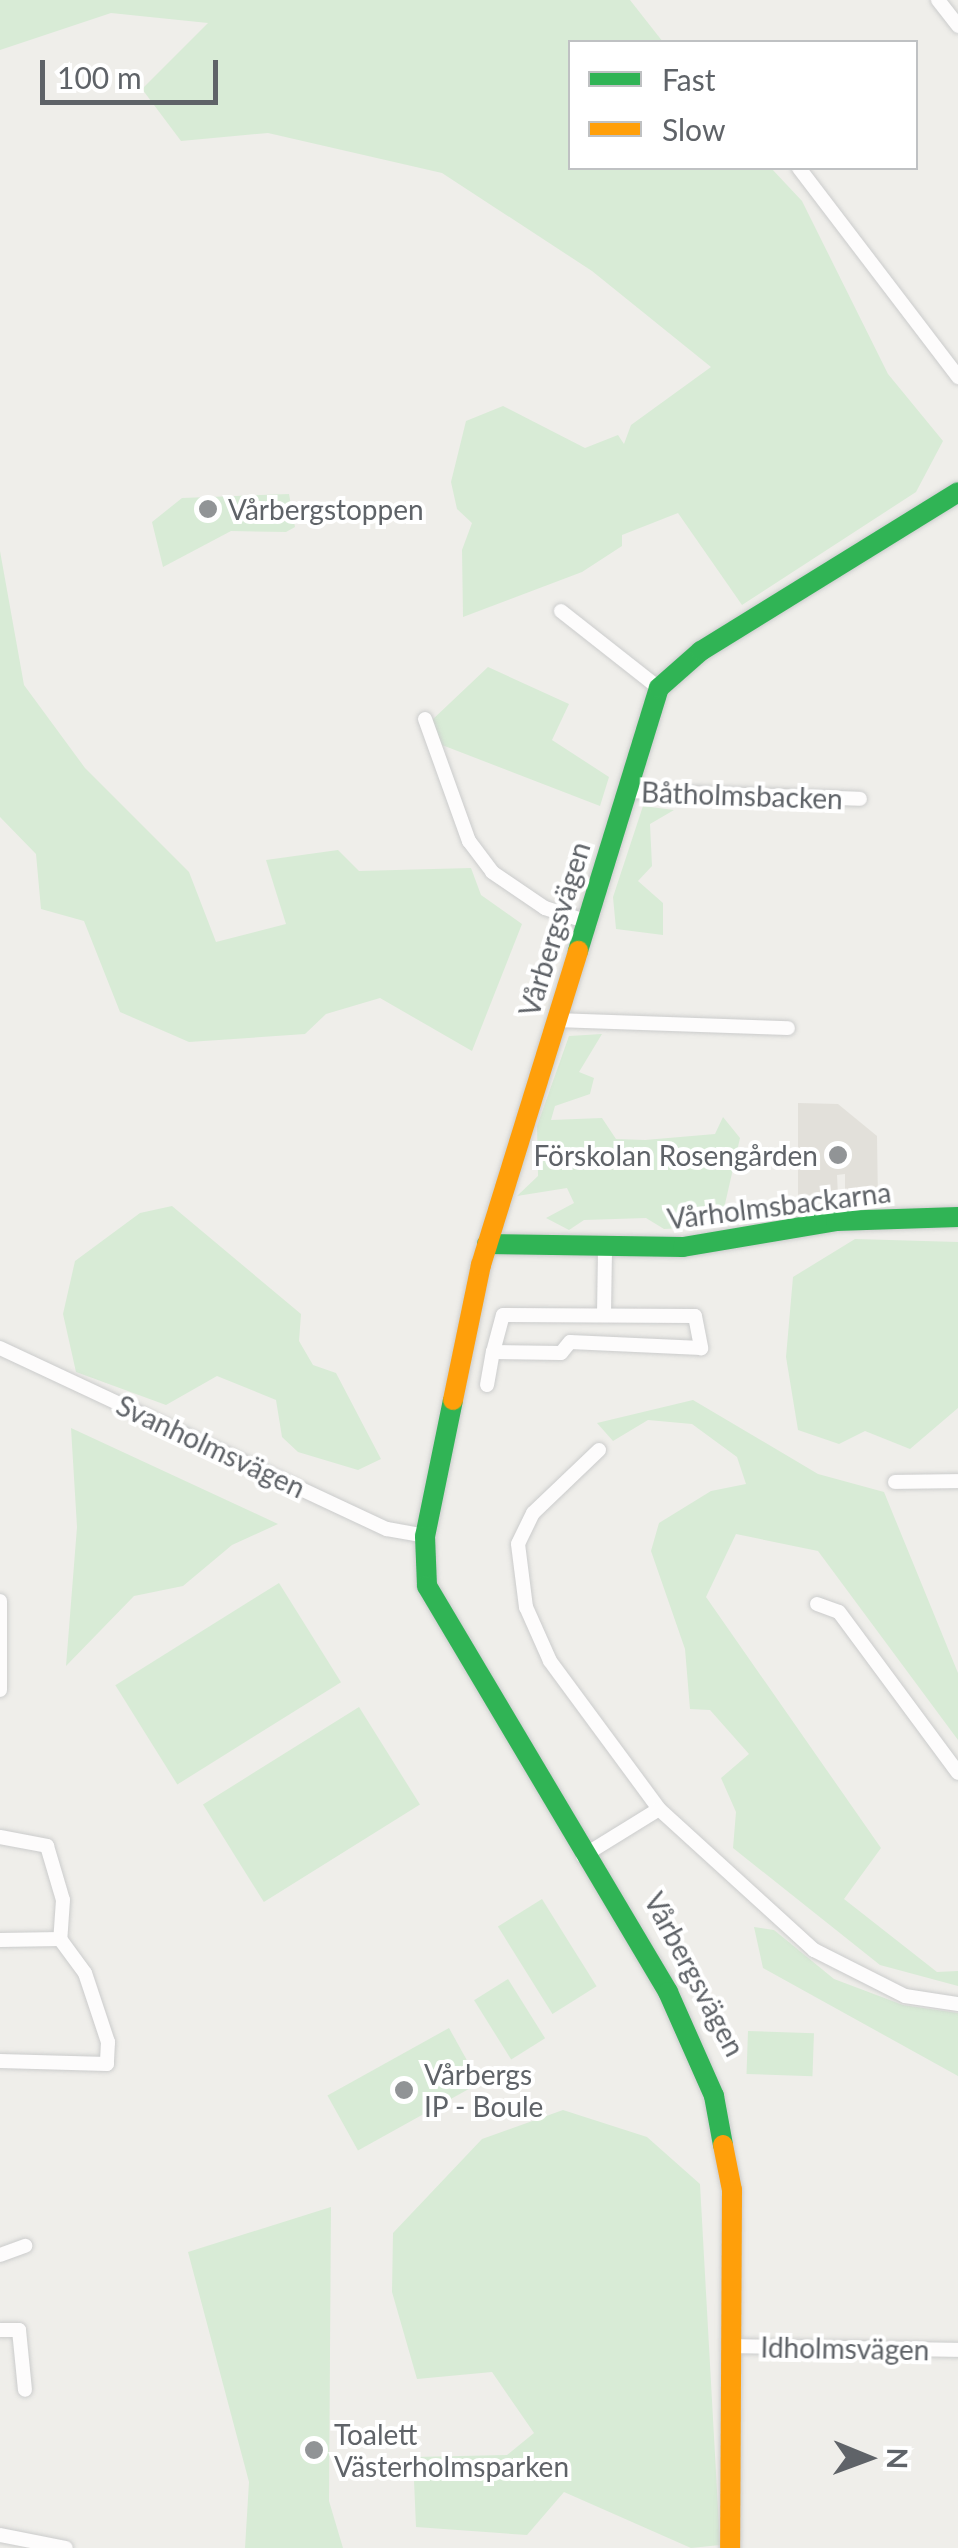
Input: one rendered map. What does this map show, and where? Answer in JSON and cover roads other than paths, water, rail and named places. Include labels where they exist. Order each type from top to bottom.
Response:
[{"type":"street","points":[[938,0],[958,26]]},
{"type":"street","points":[[801,170],[958,378]]},
{"type":"street","name":"Vårbergsvägen","points":[[730,2548],[745,2189],[725,2093],[677,1987],[440,1620],[425,1536],[487,1244],[624,791],[660,688],[692,658],[958,492]]},
{"type":"street","points":[[561,612],[660,688]]},
{"type":"street","points":[[426,718],[469,841],[492,872],[545,908],[585,921]]},
{"type":"street","name":"Båtholmsbacken","points":[[624,791],[860,799]]},
{"type":"street","points":[[555,1020],[788,1028]]},
{"type":"street","name":"Vårholmsbackarna","points":[[487,1244],[605,1246],[958,1217]]},
{"type":"street","points":[[604,1314],[605,1246]]},
{"type":"street","points":[[487,1385],[493,1352],[504,1315],[695,1316],[700,1348],[570,1342],[561,1352],[493,1352]]},
{"type":"street","name":"Svanholmsvägen","points":[[0,1348],[387,1528],[425,1536]]},
{"type":"street","points":[[599,1450],[533,1513],[517,1560],[550,1661],[659,1809],[845,1972],[905,1996],[958,2004]]},
{"type":"street","points":[[894,1482],[958,1481]]},
{"type":"street","points":[[0,1601],[0,1690]]},
{"type":"street","points":[[816,1604],[839,1612],[958,1773]]},
{"type":"street","points":[[588,1853],[659,1809]]},
{"type":"street","points":[[0,1837],[47,1846],[63,1900],[60,1939],[98,2002],[107,2064],[0,2061]]},
{"type":"street","points":[[0,1940],[60,1939]]},
{"type":"street","points":[[0,2254],[25,2246]]},
{"type":"street","points":[[0,2330],[19,2330],[25,2390]]},
{"type":"street","name":"Vårbergsvägen","points":[[739,2346],[744,2548]]},
{"type":"street","name":"Idholmsvägen","points":[[739,2346],[958,2350]]},
{"type":"street","points":[[0,2536],[66,2548]]},
{"type":"place","name":"Vårbergstoppen","points":[[208,509]]},
{"type":"place","name":"Förskolan Rosengården","points":[[838,1155]]},
{"type":"place","name":"Vårbergs IP - Boule","points":[[404,2090]]},
{"type":"place","name":"Toalett Västerholmsparken","points":[[314,2450]]}]
